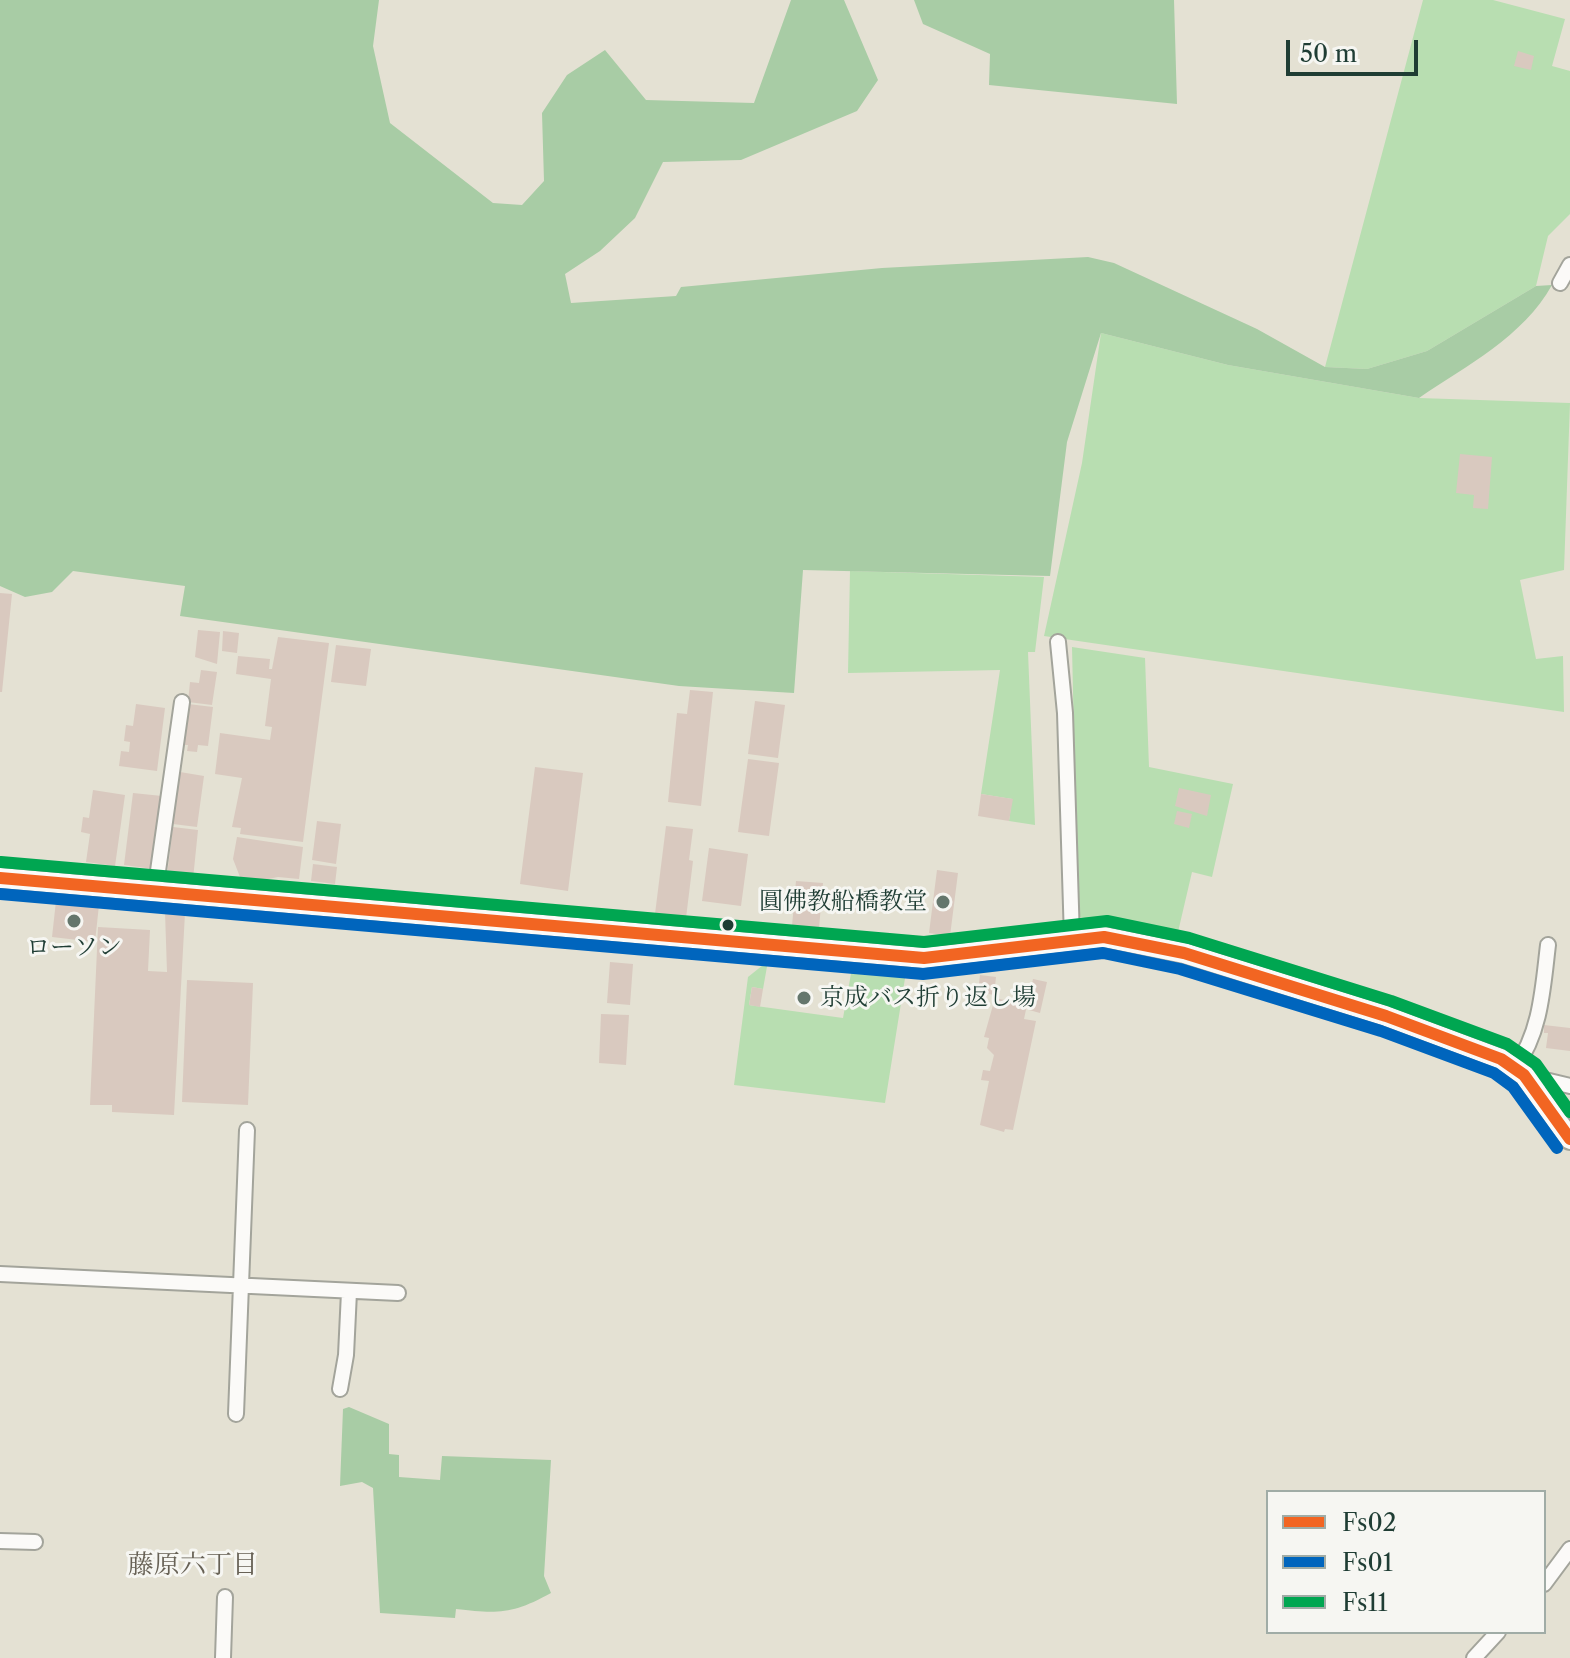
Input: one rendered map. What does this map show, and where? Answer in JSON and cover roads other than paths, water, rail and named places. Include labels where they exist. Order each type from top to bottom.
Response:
[{"type":"street","points":[[1560,283],[1570,265]]},
{"type":"street","points":[[1058,642],[1065,713],[1072,939]]},
{"type":"street","points":[[155,892],[182,702]]},
{"type":"street","points":[[0,878],[924,958],[1104,937],[1262,975],[1455,1040],[1519,1071],[1570,1086]]},
{"type":"street","points":[[1519,1071],[1540,1005],[1548,945]]},
{"type":"street","points":[[1519,1071],[1570,1139]]},
{"type":"street","points":[[236,1414],[247,1130]]},
{"type":"street","points":[[0,1274],[398,1293]]},
{"type":"street","points":[[340,1389],[346,1355],[349,1292]]},
{"type":"street","points":[[0,1541],[35,1542]]},
{"type":"street","points":[[1546,1581],[1570,1549]]},
{"type":"street","points":[[223,1658],[225,1597]]},
{"type":"street","points":[[1474,1658],[1496,1634]]},
{"type":"place","name":"圓佛教船橋教堂","points":[[943,902]]},
{"type":"place","name":"ローソン","points":[[74,921]]},
{"type":"place","name":"京成バス折り返し場","points":[[804,998]]},
{"type":"district","name":"藤原六丁目","points":[[193,1565]]}]
